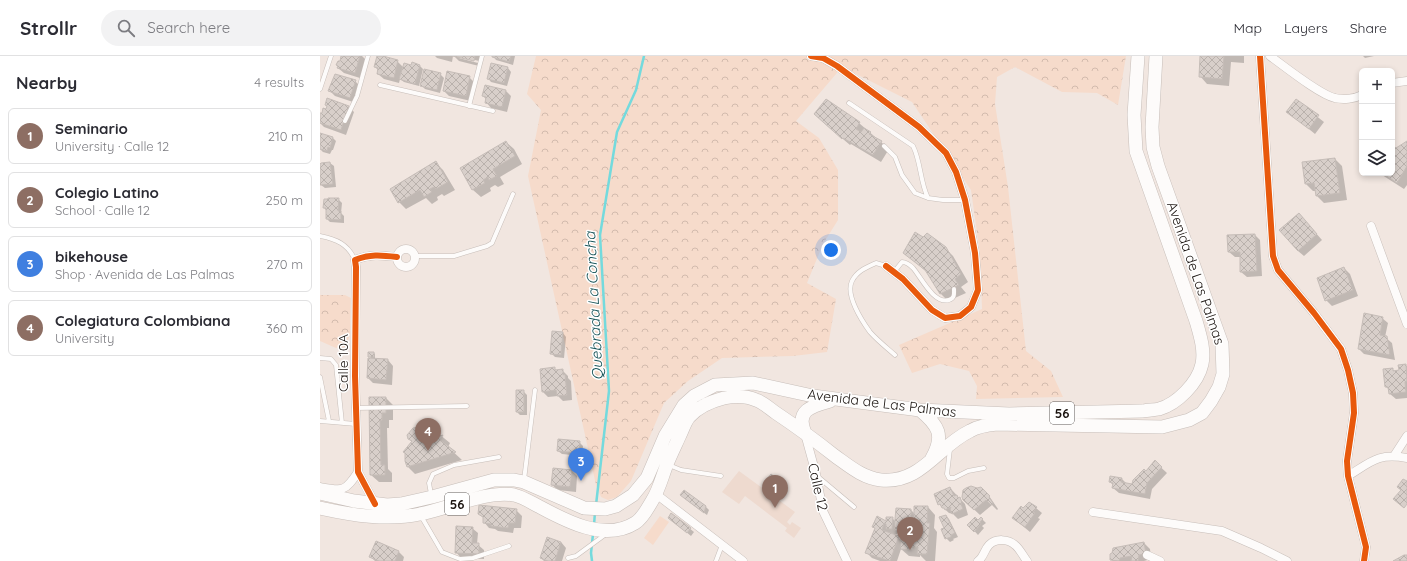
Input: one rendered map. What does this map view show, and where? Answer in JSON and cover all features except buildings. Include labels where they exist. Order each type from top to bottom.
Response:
[{"type":"main road","name":"Avenida de Las Palmas","points":[[320,493],[354,501],[387,505],[401,504],[432,497],[494,480],[514,480],[524,482],[584,508],[605,509],[626,501],[647,478],[665,436],[684,405],[694,396],[715,385],[733,383],[753,383],[836,400],[920,410],[1009,414],[1143,411],[1159,409],[1183,394],[1192,385],[1202,364],[1201,340],[1196,321],[1136,151],[1134,115],[1138,56]]},
{"type":"main road","name":"Avenida de Las Palmas","points":[[320,508],[347,514],[379,517],[402,516],[420,514],[485,497],[514,495],[575,524],[588,528],[607,530],[626,528],[645,514],[656,494],[667,464],[688,418],[711,402],[726,398],[739,397],[756,400],[805,433],[849,466],[880,480],[895,480],[916,473],[950,443],[973,429],[997,424],[1162,427],[1189,420],[1202,413],[1219,387],[1223,374],[1222,344],[1161,174],[1153,147],[1152,106],[1156,56]]},
{"type":"main road","points":[[805,433],[802,424],[803,416],[807,410],[815,405],[836,400]]},
{"type":"main road","points":[[920,410],[933,421],[938,429],[938,441],[935,452],[928,464]]},
{"type":"street","points":[[811,56],[823,58],[837,66],[919,126],[946,153],[956,172],[965,200],[975,252],[978,290],[971,307],[960,316],[945,318],[932,310],[903,279],[886,266]]},
{"type":"street","points":[[1260,56],[1272,256],[1278,270],[1314,313],[1341,349],[1354,393],[1354,413],[1347,461],[1348,476],[1366,547],[1364,561]]},
{"type":"street","points":[[1270,56],[1320,91],[1334,98],[1347,98],[1359,96]]},
{"type":"street","points":[[1395,83],[1407,81]]},
{"type":"street","points":[[1371,226],[1407,324]]},
{"type":"street","points":[[406,249],[412,250],[415,259],[412,265],[403,267],[398,263],[397,256],[400,251],[406,249]]},
{"type":"street","points":[[355,260],[364,256],[373,255],[397,256]]},
{"type":"street","name":"Calle 10A","points":[[355,260],[356,424],[358,472],[375,504]]},
{"type":"street","name":"Calle 12","points":[[805,433],[816,474],[823,511],[847,561]]},
{"type":"street","points":[[1394,456],[1407,436]]},
{"type":"street","points":[[1348,476],[1370,462],[1383,456],[1407,458]]},
{"type":"street","points":[[320,487],[342,489],[347,487],[358,472]]},
{"type":"street","points":[[656,494],[743,561]]},
{"type":"street","points":[[1093,512],[1222,532],[1249,542],[1287,561]]},
{"type":"street","points":[[981,560],[989,546],[996,541],[1004,540],[1016,546],[1027,561]]},
{"type":"street","points":[[1147,554],[1160,561]]},
{"type":"lane","points":[[320,89],[331,56]]},
{"type":"lane","points":[[345,122],[356,96],[368,56]]},
{"type":"lane","points":[[468,106],[482,56]]},
{"type":"lane","points":[[380,85],[493,111]]},
{"type":"lane","points":[[849,103],[913,146],[916,153],[924,190],[928,198]]},
{"type":"lane","points":[[884,146],[895,157],[902,175],[915,193],[928,198],[965,200]]},
{"type":"lane","points":[[415,256],[454,256],[487,246],[492,243],[513,194]]},
{"type":"lane","points":[[320,236],[334,239],[344,245],[350,250],[355,260]]},
{"type":"lane","points":[[894,272],[902,262],[906,262],[941,300],[952,299],[954,296],[954,290]]},
{"type":"lane","points":[[886,266],[876,263],[864,268],[858,273],[852,282],[851,290],[853,302],[871,333],[895,355]]},
{"type":"lane","points":[[320,358],[330,359],[336,365],[342,423]]},
{"type":"lane","points":[[320,377],[328,422]]},
{"type":"lane","points":[[524,482],[535,390]]},
{"type":"lane","points":[[356,408],[467,406]]},
{"type":"lane","points":[[320,421],[356,424]]},
{"type":"lane","points":[[950,443],[947,474],[949,478],[954,478],[968,471],[984,468]]},
{"type":"lane","points":[[432,497],[429,483],[433,474],[454,465],[499,457]]},
{"type":"lane","points":[[667,464],[681,470],[721,476]]},
{"type":"lane","points":[[816,474],[854,507]]},
{"type":"lane","points":[[420,514],[442,552],[460,559],[473,558],[509,546]]},
{"type":"lane","points":[[568,558],[576,556],[607,530]]},
{"type":"lane","points":[[716,561],[722,545]]},
{"type":"shaded area","points":[[739,471],[795,512],[787,522],[790,525],[792,522],[801,528],[794,538],[785,531],[787,528],[745,496],[739,504],[722,492]]},
{"type":"green space","points":[[536,56],[1126,56],[1118,105],[1097,93],[1062,92],[1015,67],[997,77],[995,104],[1008,187],[1026,351],[1051,371],[1063,397],[976,399],[977,386],[969,371],[940,364],[912,373],[899,345],[982,309],[980,254],[971,190],[912,102],[842,67],[796,121],[819,138],[838,170],[838,220],[823,244],[807,283],[836,299],[827,352],[793,356],[722,358],[688,381],[664,403],[631,481],[617,497],[608,500],[601,497],[596,485],[528,176],[541,110],[527,94]]},
{"type":"green space","points":[[320,295],[345,295],[351,298],[350,335],[345,347],[336,348],[320,341]]},
{"type":"green space","points":[[660,516],[669,522],[653,545],[644,538]]},
{"type":"waterway","name":"Quebrada La Concha","points":[[596,505],[609,391],[600,235],[617,132],[636,90],[644,56]]},
{"type":"waterway","name":"Quebrada La Concha","points":[[594,525],[595,512]]},
{"type":"waterway","name":"Quebrada La Concha","points":[[592,561],[591,553],[593,534]]},
{"type":"cycle path","points":[[811,56],[823,58],[837,66],[919,127],[946,153],[956,172],[965,200],[975,253],[978,290],[971,307],[960,316],[945,318],[932,310],[903,279],[886,266]]},
{"type":"cycle path","points":[[1260,56],[1273,256],[1278,270],[1314,313],[1341,349],[1348,370],[1353,393],[1354,413],[1347,461],[1348,476],[1366,547],[1364,561]]},
{"type":"cycle path","points":[[375,504],[358,472],[355,376],[355,260],[375,256],[397,257]]},
{"type":"place","name":"Colegiatura Colombiana","points":[[428,451]]},
{"type":"place","name":"bikehouse","points":[[581,481]]},
{"type":"place","name":"Seminario","points":[[775,508]]},
{"type":"place","name":"Colegio Latino","points":[[910,550]]}]
